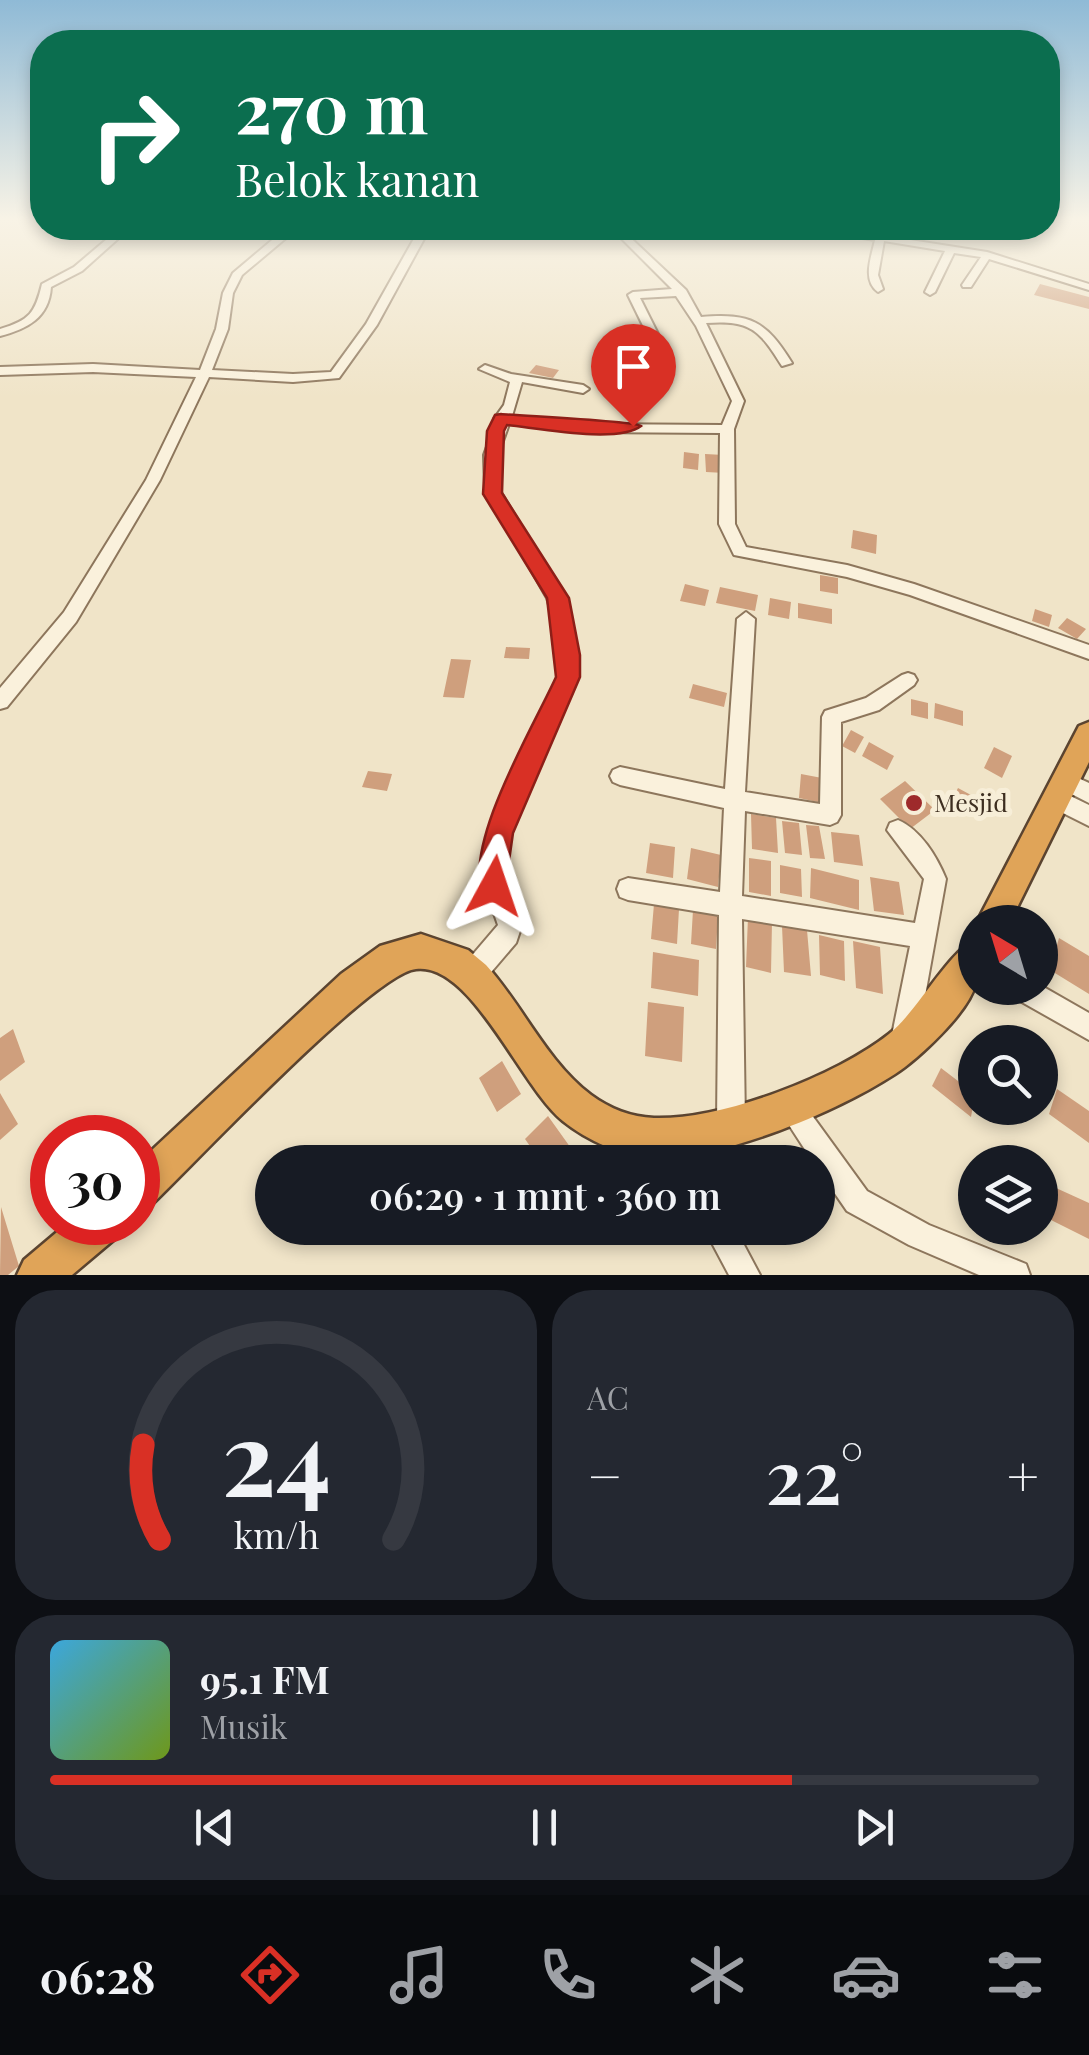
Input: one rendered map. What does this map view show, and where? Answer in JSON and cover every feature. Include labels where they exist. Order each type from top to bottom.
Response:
[{"type":"highway","points":[[1004,905],[1071,792],[1089,734]]},
{"type":"highway","points":[[160,1169],[331,1005],[384,964],[406,954],[434,952],[472,976],[566,1099],[602,1126],[661,1145]]},
{"type":"highway","points":[[687,1145],[731,1123],[848,1080],[904,1046],[958,980]]},
{"type":"highway","points":[[39,1275],[75,1245]]},
{"type":"street","points":[[0,333],[20,327],[38,314],[46,303],[46,286],[60,278]]},
{"type":"street","points":[[0,701],[70,616],[153,480],[205,372],[222,329],[228,292],[235,278]]},
{"type":"street","points":[[0,371],[92,368],[293,378],[341,372],[396,278]]},
{"type":"street","points":[[668,278],[702,320],[738,401],[726,428],[727,524],[740,551],[847,571],[914,590],[1089,652]]},
{"type":"street","points":[[874,278],[878,289]]},
{"type":"street","points":[[930,292],[936,278]]},
{"type":"street","points":[[967,285],[971,278]]},
{"type":"street","points":[[1062,278],[1089,287]]},
{"type":"street","points":[[656,342],[633,296],[682,292]]},
{"type":"street","points":[[702,320],[740,318],[755,323],[771,337],[786,364]]},
{"type":"street","points":[[485,369],[583,389]]},
{"type":"street","points":[[472,976],[508,935],[510,926],[492,876],[499,833],[568,677],[564,612],[492,494],[491,454],[501,419],[516,392],[514,376]]},
{"type":"street","points":[[501,419],[585,428],[726,428]]},
{"type":"street","points":[[731,1123],[727,977],[732,800],[746,619]]},
{"type":"street","points":[[620,776],[732,800],[830,815],[832,717],[872,704],[908,680]]},
{"type":"street","points":[[1071,792],[1089,816]]},
{"type":"street","points":[[898,830],[928,863],[935,879],[904,1046]]},
{"type":"street","points":[[628,889],[924,936]]},
{"type":"street","points":[[1051,1005],[1089,1027]]},
{"type":"street","points":[[789,1104],[857,1201],[919,1235],[1015,1275]]},
{"type":"street","points":[[728,1245],[745,1275]]},
{"type":"building","points":[[1040,284],[1089,297],[1089,309],[1034,295]]},
{"type":"building","points":[[536,365],[559,370],[553,378],[529,373]]},
{"type":"building","points":[[684,452],[699,454],[698,470],[683,468]]},
{"type":"building","points":[[705,454],[724,455],[725,473],[706,472]]},
{"type":"building","points":[[853,530],[877,535],[876,554],[851,548]]},
{"type":"building","points":[[820,575],[838,578],[838,594],[820,591]]},
{"type":"building","points":[[685,584],[709,590],[705,606],[680,601]]},
{"type":"building","points":[[720,587],[758,595],[755,611],[716,603]]},
{"type":"building","points":[[770,598],[791,602],[789,619],[768,615]]},
{"type":"building","points":[[798,603],[832,609],[832,624],[798,618]]},
{"type":"building","points":[[1035,609],[1052,615],[1049,627],[1032,621]]},
{"type":"building","points":[[1067,618],[1086,629],[1077,639],[1058,628]]},
{"type":"building","points":[[506,647],[530,648],[529,659],[504,658]]},
{"type":"building","points":[[451,659],[471,660],[464,698],[443,697]]},
{"type":"building","points":[[693,684],[727,693],[724,707],[689,698]]},
{"type":"building","points":[[911,699],[928,703],[928,719],[911,715]]},
{"type":"building","points":[[935,703],[963,711],[963,726],[934,718]]},
{"type":"building","points":[[851,730],[864,737],[855,753],[842,746]]},
{"type":"building","points":[[869,742],[894,756],[887,770],[862,756]]},
{"type":"building","points":[[994,747],[1012,756],[1002,778],[984,768]]},
{"type":"building","points":[[368,771],[392,774],[387,791],[362,787]]},
{"type":"building","points":[[801,774],[822,778],[822,803],[799,798]]},
{"type":"building","points":[[905,781],[935,810],[910,829],[880,799]]},
{"type":"building","points":[[958,788],[982,801],[976,816],[951,802]]},
{"type":"building","points":[[751,814],[776,818],[778,853],[752,849]]},
{"type":"building","points":[[782,821],[799,823],[802,855],[785,853]]},
{"type":"building","points":[[806,825],[819,826],[825,859],[810,858]]},
{"type":"building","points":[[831,832],[859,835],[863,866],[834,862]]},
{"type":"building","points":[[650,843],[675,847],[673,878],[646,873]]},
{"type":"building","points":[[691,848],[721,855],[718,887],[687,879]]},
{"type":"building","points":[[749,858],[771,861],[771,896],[749,892]]},
{"type":"building","points":[[780,865],[801,869],[802,897],[780,893]]},
{"type":"building","points":[[811,868],[859,880],[859,910],[810,898]]},
{"type":"building","points":[[870,877],[899,882],[904,915],[874,911]]},
{"type":"building","points":[[654,904],[679,909],[677,944],[651,939]]},
{"type":"building","points":[[693,910],[718,916],[716,949],[691,944]]},
{"type":"building","points":[[748,917],[772,922],[771,973],[746,967]]},
{"type":"building","points":[[782,926],[807,930],[811,976],[784,972]]},
{"type":"building","points":[[819,935],[844,941],[845,981],[820,975]]},
{"type":"building","points":[[1059,938],[1089,956],[1089,994],[1058,975]]},
{"type":"building","points":[[853,941],[880,947],[883,994],[856,988]]},
{"type":"building","points":[[653,952],[699,960],[698,996],[651,988]]},
{"type":"building","points":[[648,1002],[684,1007],[682,1062],[645,1056]]},
{"type":"building","points":[[13,1029],[25,1062],[0,1081],[0,1038]]},
{"type":"building","points":[[502,1061],[521,1094],[497,1112],[479,1078]]},
{"type":"building","points":[[941,1068],[958,1081],[958,1107],[932,1086]]},
{"type":"building","points":[[1058,1090],[1089,1111],[1089,1143],[1058,1121]]},
{"type":"building","points":[[0,1093],[18,1124],[0,1140]]},
{"type":"building","points":[[548,1116],[569,1145],[529,1145],[525,1139]]},
{"type":"building","points":[[1058,1189],[1089,1203],[1089,1239],[1058,1224]]},
{"type":"building","points":[[1,1207],[19,1266],[8,1275],[0,1275]]},
{"type":"place","name":"Mesjid","points":[[914,803]]},
{"type":"route","points":[[494,886],[499,833],[568,677],[564,612],[492,494],[495,431],[501,419],[585,428],[633,426]]}]
